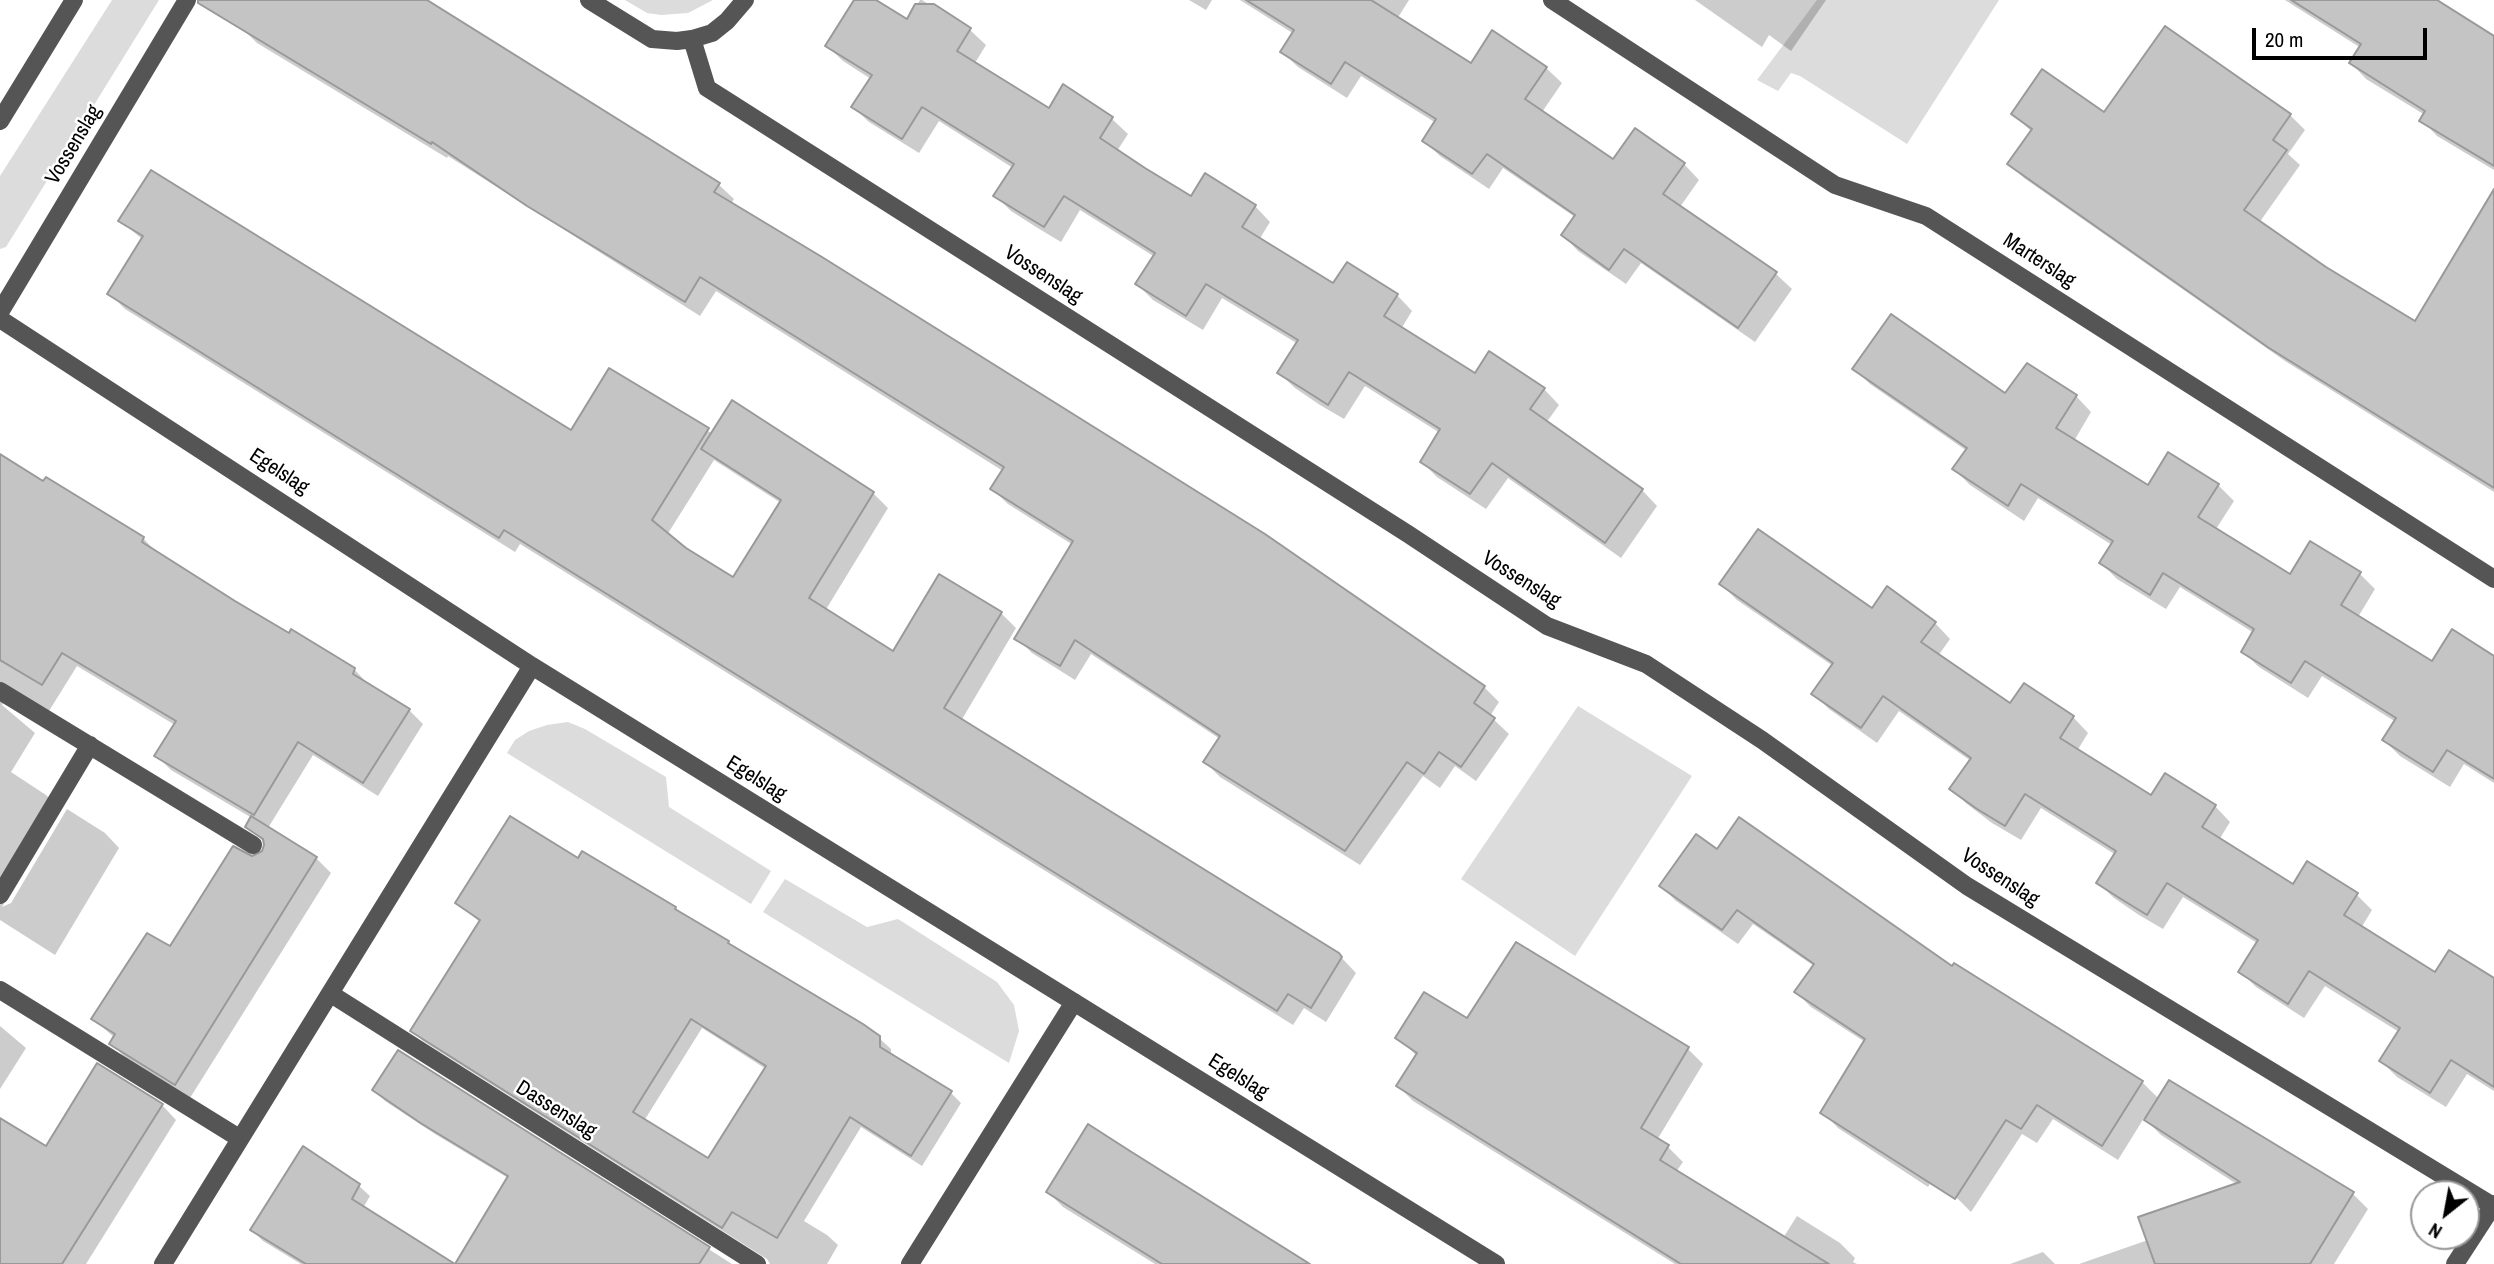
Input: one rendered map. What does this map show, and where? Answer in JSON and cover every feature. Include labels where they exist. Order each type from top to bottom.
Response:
[{"type":"street","points":[[0,121],[74,0]]},
{"type":"street","name":"Vossenslag","points":[[0,312],[187,0]]},
{"type":"street","points":[[589,0],[652,39],[677,41],[712,33],[727,21],[745,0]]},
{"type":"street","name":"Marterslag","points":[[1552,0],[1835,185],[1926,216],[2494,579]]},
{"type":"street","name":"Vossenslag","points":[[692,38],[707,88],[1408,534],[1547,626],[1646,664],[1762,740],[1968,886],[2493,1205]]},
{"type":"street","name":"Egelslag","points":[[0,319],[532,666],[1496,1264]]},
{"type":"street","points":[[163,1264],[532,666]]},
{"type":"street","points":[[0,691],[253,845]]},
{"type":"street","points":[[0,895],[90,745]]},
{"type":"street","points":[[0,990],[239,1138]]},
{"type":"street","name":"Dassenslag","points":[[331,994],[757,1264]]},
{"type":"street","points":[[910,1264],[1074,1002]]},
{"type":"street","points":[[2455,1264],[2493,1205]]},
{"type":"shaded area","points":[[112,0],[159,0],[6,247],[0,249],[0,176]]},
{"type":"shaded area","points":[[625,0],[713,0],[688,13],[661,15],[647,13]]},
{"type":"shaded area","points":[[1817,0],[1999,0],[1907,144],[1800,76],[1791,73],[1778,91],[1757,80]]},
{"type":"shaded area","points":[[1578,706],[1692,776],[1575,956],[1461,879]]},
{"type":"shaded area","points":[[568,722],[585,729],[666,777],[669,807],[771,871],[751,904],[507,753],[515,740],[529,731]]},
{"type":"shaded area","points":[[785,879],[867,927],[898,919],[997,982],[1014,1005],[1019,1031],[1009,1063],[763,912]]},
{"type":"building","points":[[198,0],[427,0],[720,183],[714,192],[1265,534],[1485,686],[1474,703],[1495,718],[1461,767],[1439,752],[1424,774],[1407,762],[1345,851],[1203,762],[1220,736],[1075,640],[1060,666],[1014,639],[1073,541],[990,489],[1004,467],[700,277],[685,302],[527,206],[432,142],[431,144],[198,3]]},
{"type":"building","points":[[854,0],[876,0],[907,19],[915,4],[934,4],[971,28],[957,51],[1049,108],[1063,84],[1113,117],[1100,138],[1145,168],[1191,196],[1205,173],[1256,205],[1242,227],[1333,283],[1347,262],[1398,294],[1384,316],[1475,373],[1489,351],[1545,388],[1530,409],[1643,489],[1605,543],[1492,463],[1470,494],[1420,462],[1440,429],[1349,372],[1328,405],[1277,373],[1298,340],[1206,284],[1186,316],[1135,284],[1155,253],[1064,196],[1044,227],[993,196],[1014,164],[922,107],[902,139],[851,107],[872,75],[825,46]]},
{"type":"building","points":[[1246,0],[1371,0],[1471,63],[1492,30],[1547,67],[1525,99],[1613,159],[1635,128],[1685,163],[1663,194],[1777,272],[1738,328],[1624,249],[1609,270],[1561,235],[1575,215],[1487,154],[1472,174],[1422,141],[1436,119],[1345,62],[1331,84],[1280,52],[1294,30]]},
{"type":"building","points":[[2291,0],[2437,0],[2494,36],[2494,166],[2419,121],[2425,111],[2349,63],[2361,44]]},
{"type":"building","points":[[2165,26],[2291,114],[2273,140],[2287,150],[2244,210],[2326,267],[2415,321],[2494,189],[2494,488],[2269,348],[2007,164],[2032,129],[2011,114],[2042,69],[2104,112]]},
{"type":"building","points":[[151,170],[571,430],[609,368],[709,428],[652,520],[686,548],[733,577],[781,500],[701,449],[732,400],[874,492],[809,598],[893,651],[939,574],[1002,612],[944,708],[1339,953],[1342,957],[1311,1008],[1288,994],[1277,1011],[504,530],[499,538],[107,294],[143,236],[118,221]]},
{"type":"building","points":[[1891,314],[2005,393],[2027,363],[2077,395],[2056,428],[2148,485],[2168,452],[2219,484],[2198,517],[2290,574],[2310,541],[2361,572],[2341,605],[2432,661],[2452,629],[2494,656],[2494,779],[2447,750],[2433,772],[2382,740],[2396,718],[2305,661],[2291,683],[2241,652],[2254,629],[2163,573],[2150,595],[2099,563],[2113,541],[2021,484],[2008,506],[1952,469],[1967,448],[1852,369]]},
{"type":"building","points":[[0,454],[43,481],[46,477],[144,537],[142,542],[235,601],[289,633],[291,629],[355,668],[353,674],[410,709],[363,783],[298,742],[254,815],[154,756],[176,721],[62,653],[42,685],[0,660]]},
{"type":"building","points":[[1758,529],[1872,608],[1887,586],[1936,622],[1921,642],[2010,703],[2024,683],[2074,716],[2060,738],[2151,795],[2165,773],[2216,805],[2202,827],[2293,884],[2307,861],[2358,893],[2344,915],[2435,972],[2449,950],[2494,978],[2494,1087],[2451,1060],[2430,1093],[2379,1061],[2400,1028],[2309,971],[2288,1004],[2238,972],[2258,940],[2167,883],[2147,915],[2121,899],[2096,883],[2116,851],[2025,794],[2005,826],[1949,789],[1971,758],[1883,696],[1861,728],[1811,694],[1833,663],[1719,584]]},
{"type":"building","points":[[251,816],[317,857],[175,1085],[109,1044],[115,1034],[91,1019],[147,933],[170,946],[233,846],[252,856],[262,851],[263,839],[245,827]]},
{"type":"building","points":[[510,816],[578,858],[582,851],[676,907],[675,909],[729,941],[728,943],[863,1024],[880,1036],[880,1047],[952,1091],[911,1156],[850,1117],[777,1238],[732,1212],[722,1228],[410,1031],[480,920],[455,903]],"holes":[[[691,1019],[766,1066],[708,1158],[633,1112]]]},
{"type":"building","points":[[1739,817],[1952,966],[1954,963],[2143,1081],[2102,1146],[2037,1105],[2021,1129],[2006,1120],[1955,1199],[1820,1113],[1865,1039],[1794,992],[1814,964],[1737,910],[1722,930],[1659,886],[1696,834],[1717,849]]},
{"type":"building","points":[[1516,942],[1689,1047],[1641,1128],[1669,1145],[1660,1160],[1829,1264],[1681,1264],[1396,1086],[1417,1053],[1395,1038],[1424,992],[1467,1018]]},
{"type":"building","points":[[398,1050],[710,1247],[699,1264],[455,1264],[508,1176],[372,1090]]},
{"type":"building","points":[[97,1063],[163,1104],[62,1264],[0,1264],[0,1118],[46,1146]]},
{"type":"building","points":[[2169,1080],[2354,1192],[2310,1264],[2155,1264],[2138,1217],[2240,1182],[2144,1120]]},
{"type":"building","points":[[1088,1124],[1310,1264],[1162,1264],[1046,1192]]},
{"type":"building","points":[[303,1146],[360,1184],[352,1199],[455,1264],[306,1264],[250,1230]]}]
